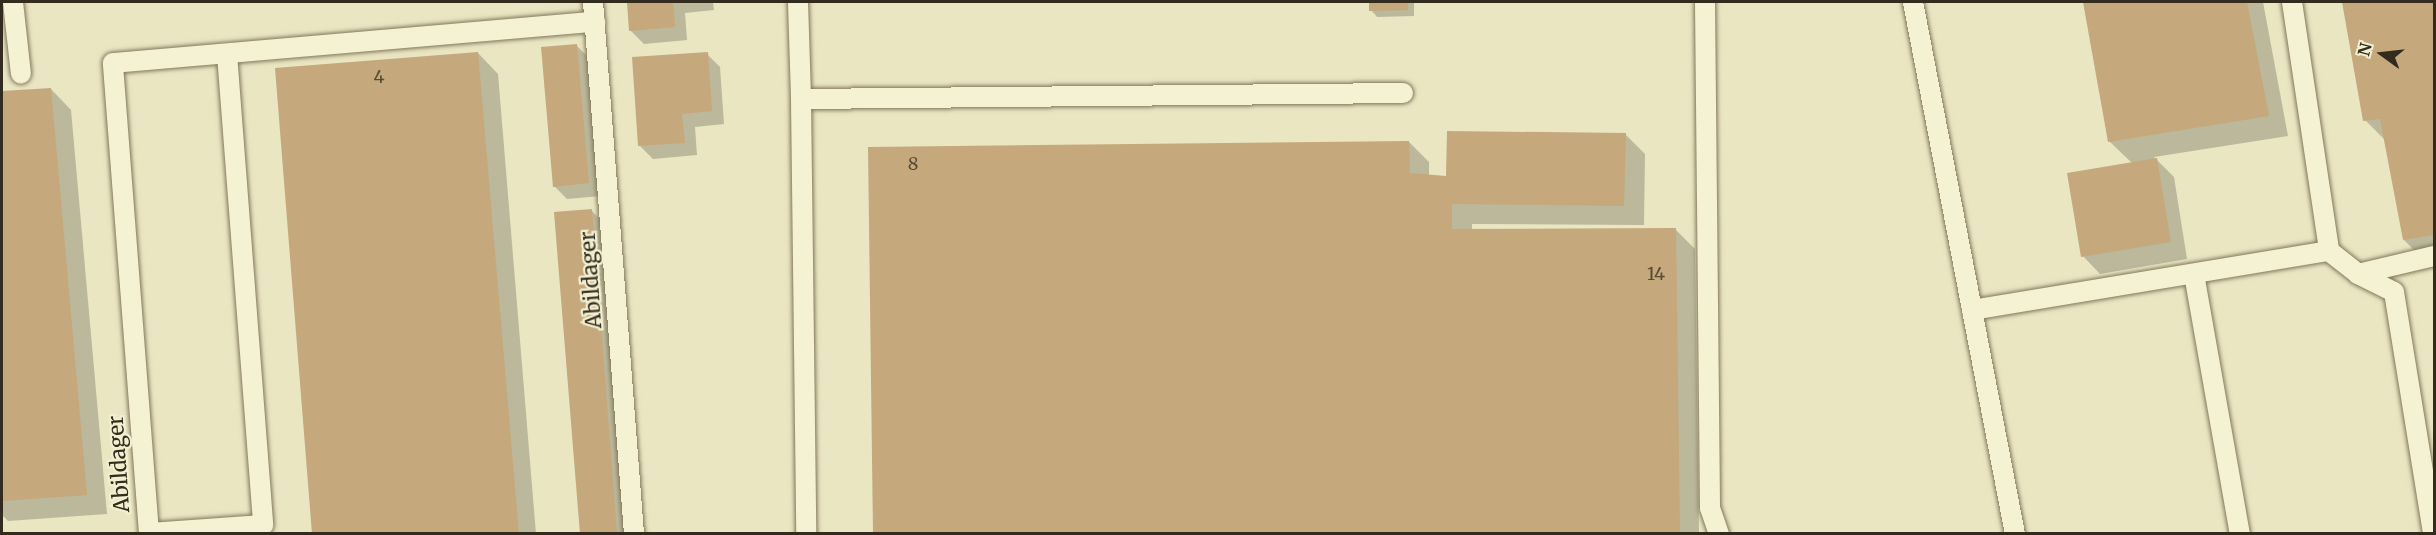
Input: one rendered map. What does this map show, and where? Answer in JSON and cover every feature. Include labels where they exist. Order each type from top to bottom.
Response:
[{"type":"lane","points":[[13,2],[21,74]]},
{"type":"lane","name":"Abildager","points":[[593,2],[634,534]]},
{"type":"lane","points":[[798,2],[806,534]]},
{"type":"lane","points":[[1705,2],[1710,508],[1719,534]]},
{"type":"lane","points":[[1913,2],[2015,534]]},
{"type":"lane","points":[[2292,2],[2329,251],[2358,274],[2394,292],[2433,534]]},
{"type":"lane","name":"Abildager","points":[[227,54],[263,525],[149,533],[113,63],[595,22]]},
{"type":"lane","points":[[801,99],[1403,93]]},
{"type":"lane","points":[[1972,310],[2329,251]]},
{"type":"lane","points":[[2358,274],[2434,256]]},
{"type":"lane","points":[[2194,274],[2240,534]]},
{"type":"building","points":[[627,2],[673,2],[675,27],[629,31]]},
{"type":"building","points":[[1369,2],[1408,2],[1408,10],[1369,11]]},
{"type":"building","points":[[2083,2],[2247,2],[2269,116],[2108,142]]},
{"type":"building","points":[[2342,2],[2434,2],[2434,235],[2403,240],[2380,119],[2363,121]]},
{"type":"building","points":[[577,44],[589,183],[553,187],[541,47]]},
{"type":"building","points":[[478,52],[519,534],[312,534],[275,68]]},
{"type":"building","points":[[708,52],[712,111],[682,114],[685,143],[638,146],[632,57]]},
{"type":"building","points":[[51,88],[87,495],[2,501],[2,91]]},
{"type":"building","points":[[1447,131],[1626,133],[1624,206],[1452,204],[1452,229],[1676,228],[1680,534],[873,534],[868,147],[1409,141],[1410,173],[1446,176]]},
{"type":"building","points":[[2157,158],[2171,242],[2081,257],[2067,173]]},
{"type":"building","points":[[592,209],[617,534],[580,534],[554,212]]}]
